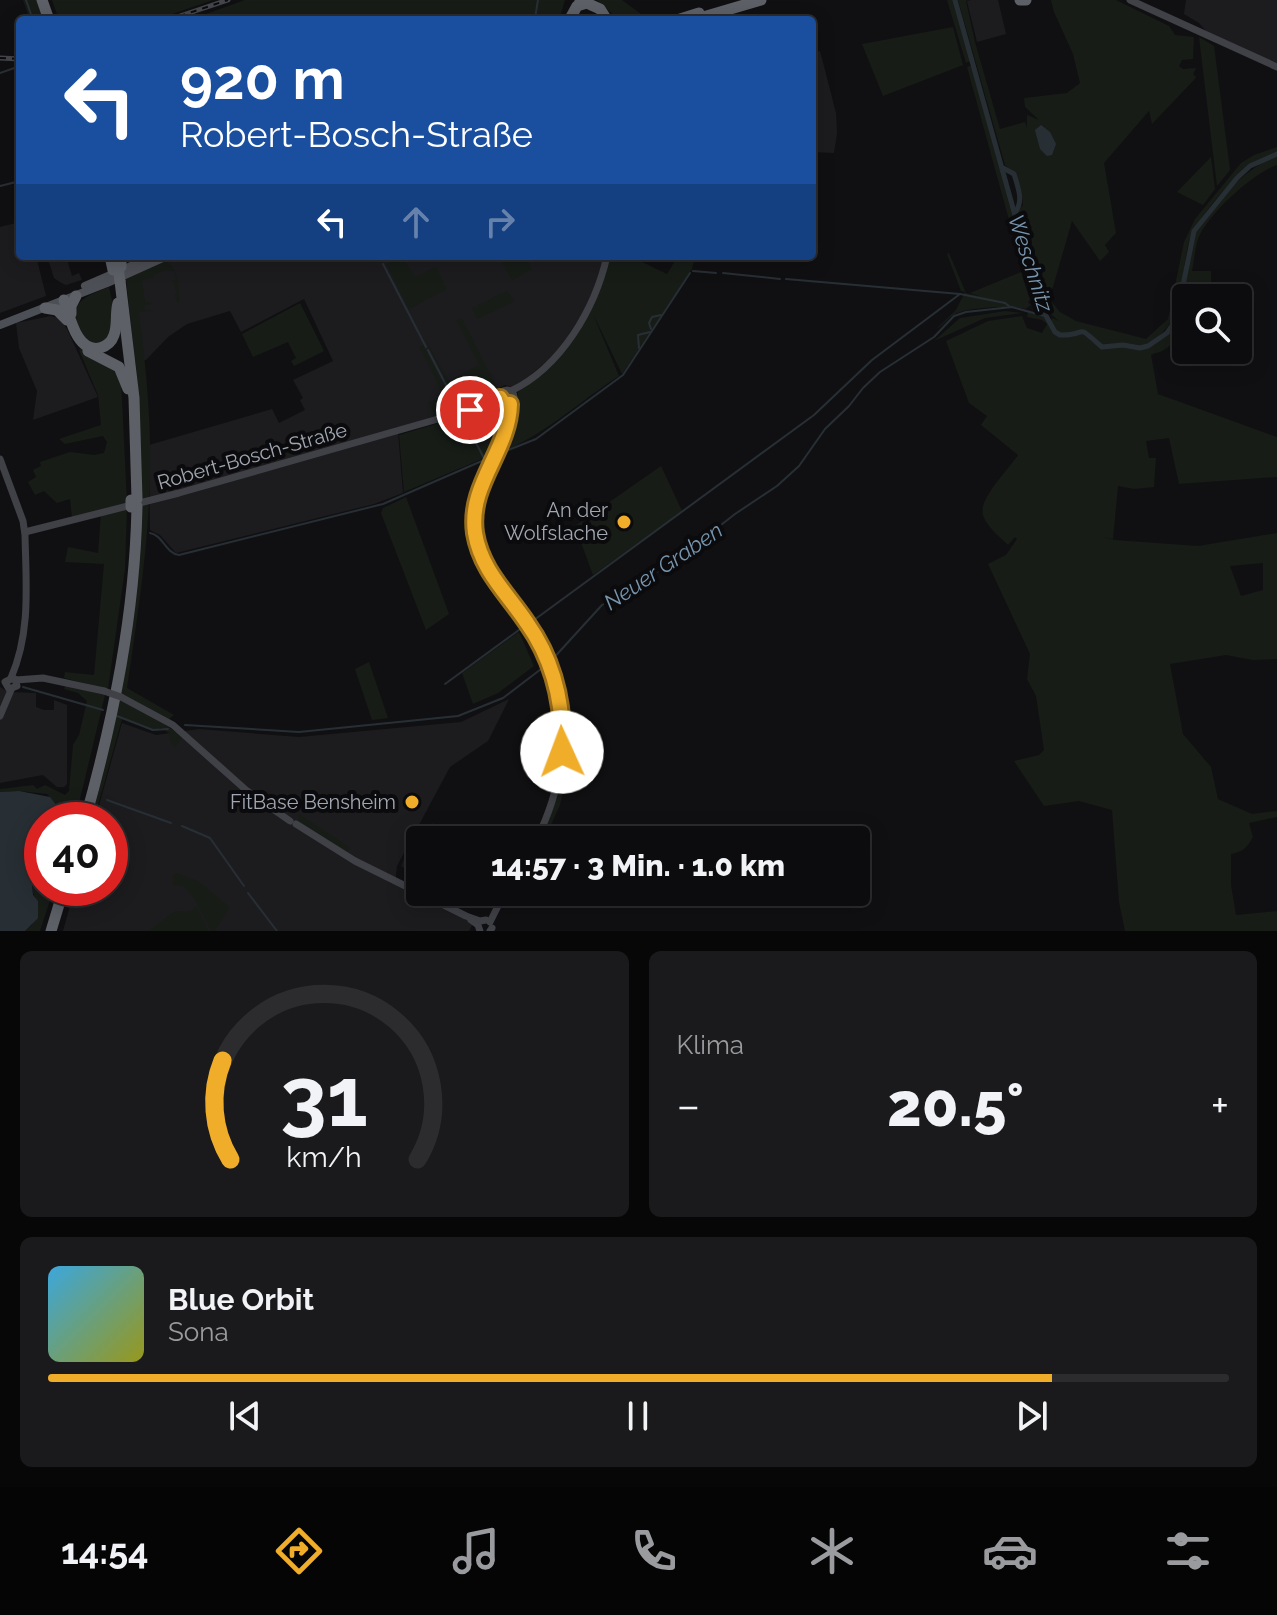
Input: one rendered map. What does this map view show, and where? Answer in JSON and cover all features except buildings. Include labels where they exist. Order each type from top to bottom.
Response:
[{"type":"highway","points":[[690,16],[744,0]]},
{"type":"highway","points":[[707,16],[761,0]]},
{"type":"highway","points":[[584,1],[600,9],[604,16]]},
{"type":"highway","points":[[584,1],[601,6],[610,16]]},
{"type":"highway","points":[[45,308],[57,310],[69,319],[82,343],[94,348],[105,346],[115,334],[118,274]]},
{"type":"highway","points":[[118,274],[134,503]]},
{"type":"highway","points":[[86,802],[120,646],[134,503],[134,398],[118,274]]},
{"type":"highway","points":[[69,319],[76,296]]},
{"type":"highway","points":[[61,299],[77,339],[86,350],[119,367],[128,389]]},
{"type":"highway","points":[[48,931],[56,906]]},
{"type":"main road","points":[[0,322],[61,299],[145,260]]},
{"type":"main road","points":[[0,322],[76,296],[158,260]]},
{"type":"street","points":[[1130,0],[1275,67]]},
{"type":"street","name":"Robert-Bosch-Straße","points":[[25,532],[179,493],[507,399],[551,360],[581,322],[597,289],[606,260]]},
{"type":"street","points":[[507,399],[508,421],[496,455],[482,480],[474,521],[478,546],[489,572],[528,623],[546,656],[561,711],[562,752],[551,806],[542,826]]},
{"type":"street","points":[[0,459],[25,532],[27,619],[22,648],[0,706]]},
{"type":"street","points":[[0,716],[9,680],[21,672],[46,680]]},
{"type":"street","points":[[9,680],[68,682],[121,697],[173,725],[248,791],[355,861],[486,926],[497,906]]},
{"type":"shaded area","points":[[23,0],[39,0],[45,16],[29,16]]},
{"type":"shaded area","points":[[52,0],[213,0],[167,16],[58,16]]},
{"type":"shaded area","points":[[245,0],[565,0],[560,16],[200,16]]},
{"type":"shaded area","points":[[597,0],[622,0],[644,16],[615,16]]},
{"type":"shaded area","points":[[947,0],[953,0],[971,61],[966,63]]},
{"type":"shaded area","points":[[958,0],[968,0],[975,42],[1000,129],[1025,122],[1027,128],[1027,115],[1039,120],[1025,107],[1024,98],[1067,93],[1080,83],[1073,54],[1051,0],[1116,0],[1169,26],[1175,35],[1194,37],[1193,59],[1182,60],[1179,66],[1183,69],[1196,68],[1194,80],[1152,124],[1149,111],[1104,163],[1116,233],[1105,245],[1109,252],[1100,261],[1072,221],[1053,287],[1041,299],[1017,212],[1023,205],[1020,187],[1005,165]]},
{"type":"shaded area","points":[[998,0],[1006,34],[977,42],[967,1]]},
{"type":"shaded area","points":[[1186,0],[1277,0],[1277,64],[1206,31],[1184,14]]},
{"type":"shaded area","points":[[953,27],[963,65],[883,96],[862,44]]},
{"type":"shaded area","points":[[1199,37],[1214,46],[1230,170],[1217,186]]},
{"type":"shaded area","points":[[820,51],[836,113],[834,153],[816,152],[816,52]]},
{"type":"shaded area","points":[[973,65],[1038,301],[1035,302],[1023,271],[967,67]]},
{"type":"shaded area","points":[[1041,125],[1050,132],[1056,144],[1052,155],[1047,156],[1040,149],[1035,130]]},
{"type":"shaded area","points":[[1277,147],[1277,153],[1243,171],[1199,222],[1190,238],[1182,284],[1175,284],[1184,242],[1195,219],[1241,163]]},
{"type":"shaded area","points":[[1277,156],[1277,165],[1244,186],[1203,229],[1192,271],[1211,271],[1211,283],[1184,284],[1189,252],[1199,225],[1217,201],[1241,178]]},
{"type":"shaded area","points":[[1211,157],[1215,189],[1203,205],[1177,192]]},
{"type":"shaded area","points":[[16,223],[16,260],[37,260],[46,296],[0,313],[0,227]]},
{"type":"shaded area","points":[[949,253],[966,293],[979,296],[970,293],[1021,272],[1031,305],[1026,309],[990,307],[961,312],[936,329],[956,310],[965,292],[961,291]]},
{"type":"shaded area","points":[[48,260],[67,260],[72,276],[79,273],[82,280],[66,285],[54,278]]},
{"type":"shaded area","points":[[162,260],[605,260],[591,300],[561,347],[515,388],[505,385],[497,389],[494,399],[398,432],[403,493],[374,504],[176,553],[160,535],[150,530],[149,445],[272,409],[279,423],[305,410],[300,400],[303,398],[293,380],[333,361],[304,299],[241,332],[230,311],[187,324],[168,337],[146,360],[135,361],[126,277]]},
{"type":"shaded area","points":[[404,260],[415,277],[436,267],[447,289],[409,309],[386,264]]},
{"type":"shaded area","points":[[501,260],[527,260],[532,269],[512,280]]},
{"type":"shaded area","points":[[607,260],[638,260],[667,274],[676,260],[694,260],[692,269],[622,374],[593,314],[619,376],[549,426],[504,451],[516,394],[518,396],[518,392],[550,364],[570,341]]},
{"type":"shaded area","points":[[166,261],[170,264],[176,274],[179,302],[174,295],[177,294],[172,280],[176,280],[174,271],[165,270],[154,275],[154,278],[142,280],[145,302],[152,304],[144,305],[145,310],[157,310],[139,312],[148,406],[150,477],[143,572],[127,688],[174,715],[169,719],[119,693],[140,477],[137,375],[126,278]]},
{"type":"shaded area","points":[[109,287],[114,310],[114,333],[97,346],[83,339],[76,310],[83,300]]},
{"type":"shaded area","points":[[507,291],[515,301],[477,319],[472,308]]},
{"type":"shaded area","points":[[1172,300],[1169,325],[1144,346],[1161,339],[1172,328],[1170,346],[1151,355],[1158,394],[1277,437],[1277,477],[1179,484],[1169,438],[1146,441],[1149,458],[1156,458],[1154,487],[1134,489],[1118,486],[1113,539],[1103,537],[1115,540],[1198,546],[1277,533],[1277,659],[1253,660],[1226,655],[1170,664],[1183,734],[1211,767],[1218,799],[1252,814],[1277,811],[1277,817],[1249,823],[1253,837],[1249,844],[1231,854],[1231,885],[1236,915],[1277,911],[1277,931],[1125,931],[1119,902],[1112,810],[1079,801],[1044,806],[1014,761],[1039,755],[1044,750],[1036,696],[1027,679],[1030,654],[988,564],[1006,555],[1017,539],[1015,537],[1008,545],[987,523],[983,508],[990,493],[1018,455],[981,425],[987,416],[969,403],[946,341],[988,321],[1022,316],[1027,328],[1042,333],[1047,324],[1027,317],[1028,312],[1048,318],[1050,323],[1052,318],[1059,321],[1047,311],[1045,304],[1051,301],[1060,312],[1076,321],[1146,339],[1168,319]],"holes":[[[1263,563],[1263,590],[1241,596],[1230,566]]]},
{"type":"shaded area","points":[[300,303],[324,351],[294,366],[291,361],[296,358],[288,342],[253,357],[242,334]]},
{"type":"shaded area","points":[[1005,311],[1022,313],[985,318],[934,341],[960,318]]},
{"type":"shaded area","points":[[51,316],[60,319],[67,329],[98,397],[33,420],[37,391],[19,348],[16,323]]},
{"type":"shaded area","points":[[462,318],[500,393],[496,399],[497,396],[460,410],[425,339],[449,381],[479,365],[456,320]]},
{"type":"shaded area","points":[[423,345],[457,412],[436,418],[428,403],[444,396],[419,347]]},
{"type":"shaded area","points":[[81,348],[117,370],[121,379],[127,503],[72,517],[70,499],[57,503],[44,491],[35,495],[28,482],[36,477],[33,470],[41,466],[40,462],[70,452],[104,453],[107,442],[103,436],[65,444],[59,439],[101,425],[98,395],[79,350]]},
{"type":"shaded area","points":[[496,406],[505,411],[506,423],[490,461],[484,463],[482,459],[404,492],[399,435]]},
{"type":"shaded area","name":"An der Wolfslache","points":[[661,466],[682,511],[593,575],[575,526]]},
{"type":"shaded area","points":[[406,497],[449,614],[426,630],[381,513],[383,508]]},
{"type":"shaded area","points":[[127,507],[125,569],[108,689],[64,678],[65,672],[94,675],[104,564],[65,562],[68,547],[98,553],[101,513]]},
{"type":"shaded area","points":[[519,632],[534,666],[498,693],[473,704],[462,673]]},
{"type":"shaded area","points":[[369,662],[388,718],[372,720],[355,669]]},
{"type":"shaded area","points":[[66,685],[105,695],[79,802],[54,802],[47,794],[0,792],[0,789],[33,785],[37,789],[45,785],[65,795],[69,791],[73,745],[79,735],[87,701],[78,693],[64,689]]},
{"type":"shaded area","points":[[0,687],[8,692],[36,693],[36,707],[44,710],[54,710],[54,700],[67,705],[67,784],[64,787],[57,787],[43,775],[0,783]]},
{"type":"shaded area","points":[[509,699],[488,741],[450,767],[418,826],[406,826],[406,849],[397,866],[395,884],[406,890],[406,906],[439,906],[473,923],[469,931],[63,931],[70,906],[128,906],[128,802],[100,802],[122,723],[156,735],[199,729],[299,737],[461,722]]},
{"type":"shaded area","points":[[119,700],[150,714],[183,737],[175,748],[169,733],[161,728],[153,731],[122,719],[99,802],[94,802]]},
{"type":"shaded area","points":[[562,770],[568,771],[560,805],[550,826],[542,826]]},
{"type":"shaded area","points":[[19,791],[50,797],[54,802],[24,802],[24,906],[38,906],[38,918],[25,931],[0,931],[0,792]]},
{"type":"shaded area","points":[[299,814],[351,848],[347,852],[298,820]]},
{"type":"shaded area","points":[[176,873],[200,882],[230,907],[215,931],[211,931],[193,897],[183,886],[173,885],[173,875]]},
{"type":"shaded area","points":[[37,906],[48,906],[40,931],[25,931],[32,925]]},
{"type":"shaded area","points":[[196,906],[209,931],[148,931],[175,911],[190,911]]},
{"type":"waterway","points":[[26,0],[32,16]]},
{"type":"waterway","points":[[535,16],[538,0]]},
{"type":"waterway","name":"Weschnitz","points":[[955,0],[1040,305],[1055,332],[1060,335],[1084,332],[1102,347],[1123,345],[1140,348],[1167,333],[1176,320],[1194,231],[1237,178],[1250,166],[1277,154]]},
{"type":"waterway","points":[[0,73],[16,67]]},
{"type":"waterway","points":[[1003,168],[1014,174],[1020,199],[1015,213]]},
{"type":"waterway","points":[[0,186],[16,182]]},
{"type":"waterway","points":[[383,264],[426,347]]},
{"type":"waterway","points":[[693,271],[716,273]]},
{"type":"waterway","points":[[501,453],[536,439],[623,375],[690,273]]},
{"type":"waterway","points":[[723,273],[780,279]]},
{"type":"waterway","points":[[786,279],[960,294],[1009,306]]},
{"type":"waterway","points":[[534,620],[814,415],[872,360],[960,294]]},
{"type":"waterway","name":"Neuer Graben","points":[[550,662],[602,605],[675,561],[777,486],[799,466],[825,429],[863,388],[880,372],[934,337],[954,316],[1012,307],[1048,317]]},
{"type":"waterway","points":[[651,329],[649,323],[652,317],[661,315]]},
{"type":"waterway","points":[[639,348],[638,335],[650,332]]},
{"type":"waterway","points":[[428,350],[444,381]]},
{"type":"waterway","points":[[445,383],[459,410]]},
{"type":"waterway","points":[[462,416],[485,460]]},
{"type":"waterway","points":[[150,533],[179,555],[383,504],[491,457]]},
{"type":"waterway","points":[[445,684],[523,627]]},
{"type":"waterway","name":"Neuer Graben","points":[[185,725],[299,732],[458,716],[503,698],[545,666]]},
{"type":"waterway","name":"Neuer Graben","points":[[23,687],[103,710]]},
{"type":"waterway","name":"Neuer Graben","points":[[117,716],[153,730],[168,729]]},
{"type":"waterway","points":[[107,800],[171,823]]},
{"type":"waterway","points":[[182,826],[210,838],[244,886]]},
{"type":"waterway","points":[[248,893],[277,931]]},
{"type":"railway","points":[[180,16],[228,0]]},
{"type":"railway","points":[[0,58],[16,59]]},
{"type":"place","name":"An der Wolfslache","points":[[624,522]]},
{"type":"place","name":"FitBase Bensheim","points":[[412,802]]},
{"type":"route","points":[[470,410],[500,398],[504,404],[510,404],[505,435],[478,492],[475,534],[489,572],[528,623],[548,662],[559,702],[562,752]]}]
